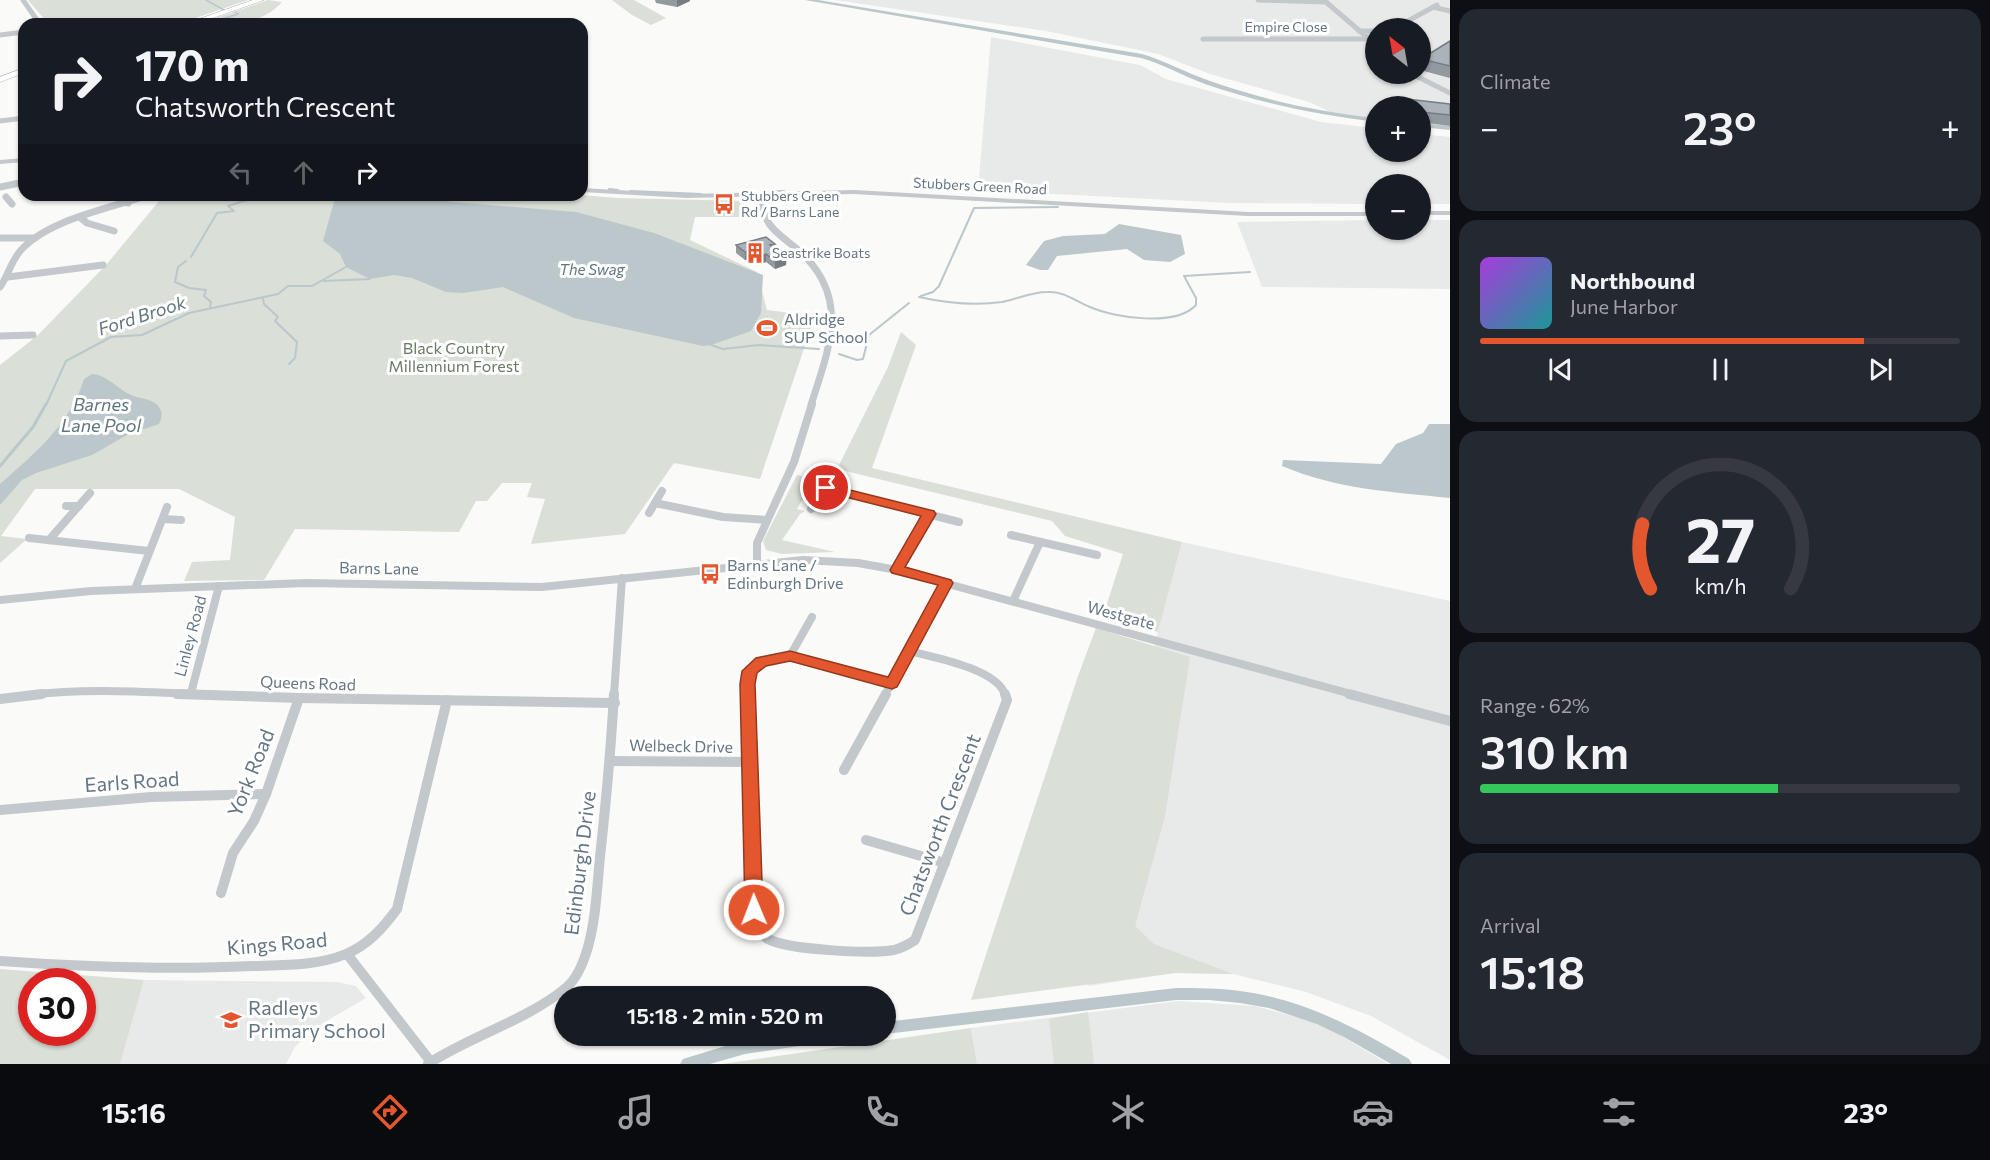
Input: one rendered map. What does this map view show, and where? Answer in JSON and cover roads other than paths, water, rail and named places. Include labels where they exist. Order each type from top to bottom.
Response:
[{"type":"highway","points":[[207,18],[260,0]]},
{"type":"highway","points":[[0,80],[18,72]]},
{"type":"street","points":[[23,0],[36,18]]},
{"type":"street","points":[[1258,0],[1326,1],[1365,36]]},
{"type":"street","points":[[1413,18],[1435,6],[1450,11]]},
{"type":"street","points":[[1359,31],[1365,31]]},
{"type":"street","points":[[0,35],[18,33]]},
{"type":"street","name":"Empire Close","points":[[1203,39],[1365,39]]},
{"type":"street","points":[[1431,84],[1450,93]]},
{"type":"street","points":[[0,121],[18,119]]},
{"type":"street","points":[[0,162],[18,160]]},
{"type":"street","points":[[0,187],[18,183]]},
{"type":"street","name":"Stubbers Green Road","points":[[588,190],[686,196],[854,192],[1248,214],[1365,214]]},
{"type":"street","points":[[757,563],[757,543],[765,520],[794,462],[829,347],[833,322],[831,300],[823,280],[804,255],[769,225],[763,214],[761,195]]},
{"type":"street","points":[[0,202],[9,200]]},
{"type":"street","points":[[124,201],[128,203]]},
{"type":"street","points":[[0,287],[8,277],[20,251],[36,238],[81,218],[133,201]]},
{"type":"street","points":[[1431,213],[1450,213]]},
{"type":"street","points":[[81,218],[114,231]]},
{"type":"street","points":[[101,227],[108,222]]},
{"type":"street","points":[[0,238],[36,238]]},
{"type":"street","points":[[8,277],[46,274],[75,266],[103,265]]},
{"type":"street","points":[[0,336],[16,331],[33,335]]},
{"type":"street","points":[[811,509],[826,488],[959,522]]},
{"type":"street","points":[[648,513],[662,491]]},
{"type":"street","points":[[49,540],[90,493]]},
{"type":"street","points":[[655,503],[714,516],[765,520]]},
{"type":"street","points":[[66,506],[79,506]]},
{"type":"street","points":[[135,589],[167,507]]},
{"type":"street","points":[[897,570],[929,514]]},
{"type":"street","points":[[163,519],[181,519]]},
{"type":"street","points":[[1011,535],[1097,555]]},
{"type":"street","points":[[29,538],[149,551]]},
{"type":"street","points":[[1013,601],[1040,542]]},
{"type":"street","name":"Westgate","points":[[780,561],[838,561],[897,570],[1450,721]]},
{"type":"street","name":"Barns Lane","points":[[0,600],[68,592],[352,582],[526,588],[780,561]]},
{"type":"street","name":"Edinburgh Drive","points":[[429,1063],[451,1049],[536,1009],[569,985],[580,967],[588,946],[594,912],[615,703],[622,578]]},
{"type":"street","points":[[844,770],[946,583]]},
{"type":"street","name":"Linley Road","points":[[191,693],[219,586]]},
{"type":"street","points":[[790,656],[811,617]]},
{"type":"street","name":"Chatsworth Crescent","points":[[892,684],[790,656],[761,662],[750,671],[747,684],[754,910],[758,926],[768,939],[790,946],[877,952],[893,951],[915,940],[1007,700],[1007,694],[1000,683],[987,675],[909,651]]},
{"type":"street","name":"Queens Road","points":[[0,699],[53,692],[615,703]]},
{"type":"street","name":"York Road","points":[[221,893],[233,853],[254,821],[266,794],[299,698]]},
{"type":"street","name":"Kings Road","points":[[0,961],[186,970],[324,961],[347,954],[369,942],[385,927],[396,909],[447,700]]},
{"type":"street","name":"Welbeck Drive","points":[[610,761],[751,762]]},
{"type":"street","name":"Earls Road","points":[[0,810],[151,797],[266,794]]},
{"type":"street","points":[[866,840],[945,863]]},
{"type":"street","points":[[347,954],[429,1063]]},
{"type":"water","name":"The Swag","points":[[334,201],[448,201],[576,212],[654,233],[763,275],[761,313],[751,331],[703,346],[574,318],[503,287],[463,293],[446,292],[412,278],[394,275],[370,279],[346,267],[340,254],[323,241]]},
{"type":"water","points":[[1119,224],[1181,235],[1185,254],[1170,262],[1144,260],[1127,249],[1057,256],[1048,270],[1026,265],[1044,241],[1063,236],[1105,234]]},
{"type":"water","name":"Barnes Lane Pool","points":[[92,374],[106,379],[129,394],[156,404],[162,413],[159,424],[127,435],[92,455],[36,473],[22,480],[0,505],[0,484],[50,438],[70,411],[84,379]]},
{"type":"water","points":[[1429,424],[1450,424],[1450,498],[1344,485],[1282,466],[1283,460],[1381,464],[1396,444],[1423,433]]},
{"type":"waterway","points":[[206,0],[224,10]]},
{"type":"waterway","points":[[808,0],[1142,56],[1184,74],[1254,97],[1327,114],[1365,119]]},
{"type":"waterway","name":"Ford Brook","points":[[225,18],[238,14],[235,12]]},
{"type":"waterway","points":[[1431,126],[1450,128]]},
{"type":"waterway","points":[[609,189],[618,190]]},
{"type":"waterway","points":[[630,191],[701,194]]},
{"type":"waterway","points":[[761,192],[784,191]]},
{"type":"waterway","name":"Ford Brook","points":[[191,257],[217,213],[234,211],[228,206],[244,201]]},
{"type":"waterway","points":[[921,296],[933,292],[939,286],[974,208],[1058,207]]},
{"type":"waterway","name":"Ford Brook","points":[[186,261],[178,267],[175,282],[189,288],[206,290],[204,296],[211,302],[210,308]]},
{"type":"waterway","name":"Ford Brook","points":[[46,405],[66,361],[111,337],[142,335],[189,313],[278,294],[288,286],[312,286],[346,267]]},
{"type":"waterway","points":[[919,297],[981,304],[1002,302],[1035,293],[1053,292],[1101,311],[1129,317],[1160,318],[1187,312],[1196,305],[1196,298],[1184,276],[1250,272]]},
{"type":"waterway","points":[[324,281],[370,279]]},
{"type":"waterway","points":[[263,299],[264,304],[278,317],[275,321],[297,342],[295,358],[289,364]]},
{"type":"waterway","points":[[839,354],[857,360],[863,359],[869,335],[909,303]]},
{"type":"waterway","points":[[711,345],[723,349],[759,345],[819,349]]},
{"type":"waterway","name":"Ford Brook","points":[[0,466],[33,427],[46,404]]},
{"type":"waterway","points":[[896,1027],[1176,994],[1209,994],[1269,1002],[1296,1010],[1349,1032],[1404,1064]]},
{"type":"waterway","points":[[688,1064],[752,1046]]},
{"type":"place","name":"Stubbers Green Rd / Barns Lane","points":[[724,204]]},
{"type":"place","name":"Seastrike Boats","points":[[755,253]]},
{"type":"place","name":"Aldridge SUP School","points":[[767,328]]},
{"type":"place","name":"Barns Lane / Edinburgh Drive","points":[[710,574]]},
{"type":"place","name":"Radleys Primary School","points":[[231,1020]]},
{"type":"park label","name":"Black Country Millennium Forest","points":[[454,357]]}]
